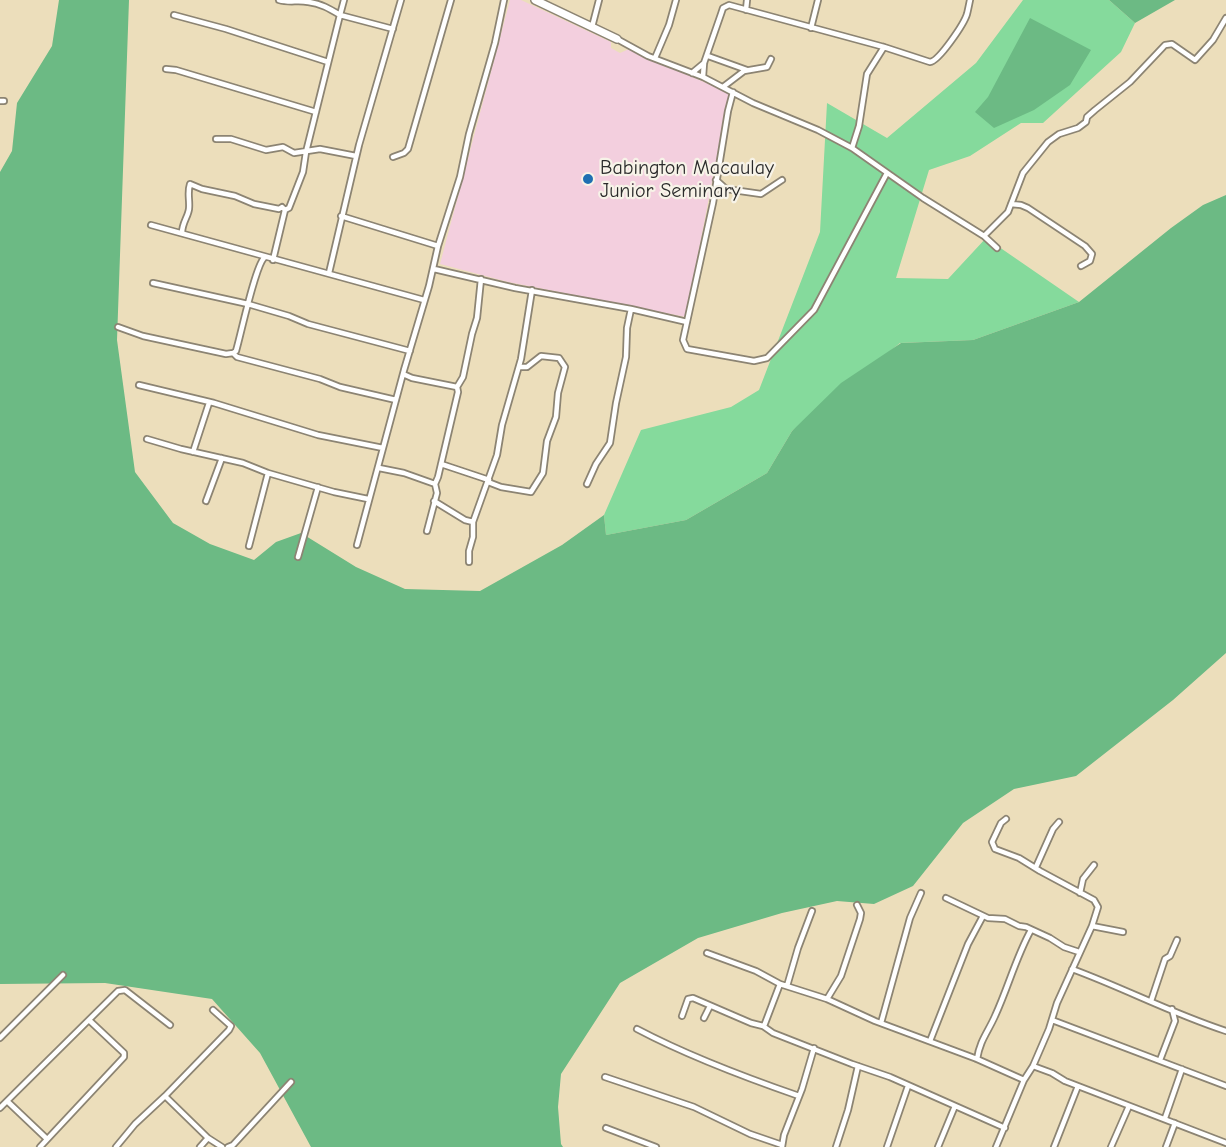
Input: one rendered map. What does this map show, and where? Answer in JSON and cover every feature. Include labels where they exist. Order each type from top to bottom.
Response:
[{"type":"street","points":[[279,0],[310,2],[327,7],[340,15],[393,28]]},
{"type":"street","points":[[273,260],[285,210],[289,208],[303,172],[344,0]]},
{"type":"street","points":[[329,273],[356,156],[401,0]]},
{"type":"street","points":[[393,158],[408,149],[451,0]]},
{"type":"street","points":[[357,545],[434,269],[438,246],[460,177],[504,0]]},
{"type":"street","points":[[536,0],[545,2],[655,58],[703,77],[852,148],[984,236],[996,248]]},
{"type":"street","points":[[592,27],[599,0]]},
{"type":"street","points":[[655,58],[669,25],[676,0]]},
{"type":"street","points":[[746,10],[747,0]]},
{"type":"street","points":[[811,28],[818,0]]},
{"type":"street","points":[[692,73],[704,63],[708,56],[723,8],[729,5],[934,62],[963,23],[970,0]]},
{"type":"street","points":[[174,15],[328,62]]},
{"type":"street","points":[[984,236],[1008,212],[1023,173],[1051,138],[1083,125],[1095,110],[1131,82],[1165,45],[1172,44],[1195,60],[1213,40],[1226,18]]},
{"type":"street","points":[[852,148],[860,126],[867,74],[884,47]]},
{"type":"street","points":[[708,56],[750,70]]},
{"type":"street","points":[[723,87],[739,74],[767,67],[771,59]]},
{"type":"street","points":[[703,77],[704,63]]},
{"type":"street","points":[[166,69],[316,112]]},
{"type":"street","points":[[733,92],[683,340],[684,345],[691,351],[754,361],[767,358],[814,310],[887,172]]},
{"type":"street","points":[[216,139],[231,139],[258,149],[273,150],[283,147],[294,153],[328,150],[356,156]]},
{"type":"street","points":[[716,180],[726,189],[761,194],[782,180]]},
{"type":"street","points":[[182,233],[182,223],[189,209],[187,196],[190,184],[235,196],[254,204],[279,209],[282,207],[285,210]]},
{"type":"street","points":[[1011,204],[1021,204],[1028,208],[1090,250],[1092,254],[1090,261],[1081,266]]},
{"type":"street","points":[[341,216],[438,246]]},
{"type":"street","points":[[151,225],[264,258],[329,273],[424,300]]},
{"type":"street","points":[[118,327],[164,340],[226,354],[233,353],[236,351],[260,264],[264,258]]},
{"type":"street","points":[[434,269],[687,322]]},
{"type":"street","points":[[427,531],[437,493],[435,484],[458,392],[457,387],[463,377],[477,318],[481,279]]},
{"type":"street","points":[[153,283],[248,304],[308,324],[410,351]]},
{"type":"street","points":[[469,562],[473,522],[497,455],[501,425],[519,367],[532,291]]},
{"type":"street","points":[[587,484],[596,464],[610,443],[626,357],[627,328],[631,309]]},
{"type":"street","points":[[233,353],[245,360],[396,400]]},
{"type":"street","points":[[441,464],[501,487],[531,492],[543,473],[547,441],[556,417],[558,393],[565,367],[559,358],[541,356],[527,367],[519,367]]},
{"type":"street","points":[[403,374],[457,387]]},
{"type":"street","points":[[139,385],[318,435],[383,448]]},
{"type":"street","points":[[193,452],[209,403]]},
{"type":"street","points":[[147,439],[368,499]]},
{"type":"street","points":[[206,501],[222,458]]},
{"type":"street","points":[[378,468],[404,473],[435,484]]},
{"type":"street","points":[[249,546],[268,473]]},
{"type":"street","points":[[298,557],[318,487]]},
{"type":"street","points":[[434,501],[465,520],[473,522]]},
{"type":"street","points":[[996,1147],[1097,914],[1097,905],[1094,900],[993,846],[992,842],[999,826],[1006,819]]},
{"type":"street","points":[[1036,867],[1053,829],[1059,822]]},
{"type":"street","points":[[1080,893],[1083,879],[1094,865]]},
{"type":"street","points":[[881,1023],[910,918],[921,893]]},
{"type":"street","points":[[946,898],[992,920],[1005,919],[1080,952]]},
{"type":"street","points":[[827,999],[841,976],[860,919],[861,913],[857,905]]},
{"type":"street","points":[[787,986],[812,911]]},
{"type":"street","points":[[930,1041],[965,952],[983,916]]},
{"type":"street","points":[[1092,926],[1122,932]]},
{"type":"street","points":[[977,1059],[982,1039],[994,1017],[1031,930]]},
{"type":"street","points":[[1151,1001],[1165,959],[1170,956],[1177,940]]},
{"type":"street","points":[[707,953],[756,971],[780,984],[827,999],[881,1023],[977,1059],[1024,1080]]},
{"type":"street","points":[[1072,969],[1226,1031]]},
{"type":"street","points":[[0,1038],[63,975]]},
{"type":"street","points":[[764,1026],[780,984]]},
{"type":"street","points":[[0,1108],[118,991],[124,990],[170,1025]]},
{"type":"street","points":[[682,1016],[684,1005],[690,998],[764,1026],[773,1033],[908,1086],[1005,1128]]},
{"type":"street","points":[[704,1018],[710,1006]]},
{"type":"street","points":[[116,1147],[135,1124],[229,1030],[231,1026],[229,1022],[213,1010]]},
{"type":"street","points":[[1172,1010],[1175,1021]]},
{"type":"street","points":[[1160,1060],[1175,1021],[1183,1014]]},
{"type":"street","points":[[1052,1020],[1226,1086]]},
{"type":"street","points":[[41,1147],[124,1057],[124,1053],[90,1021]]},
{"type":"street","points":[[637,1029],[753,1081],[799,1096]]},
{"type":"street","points":[[605,1077],[694,1107],[750,1134],[782,1146],[814,1048]]},
{"type":"street","points":[[836,1147],[848,1110],[858,1066]]},
{"type":"street","points":[[1033,1066],[1224,1144]]},
{"type":"street","points":[[1165,1118],[1182,1069]]},
{"type":"street","points":[[228,1147],[233,1145],[291,1082]]},
{"type":"street","points":[[887,1147],[908,1086]]},
{"type":"street","points":[[1054,1147],[1078,1086]]},
{"type":"street","points":[[165,1096],[208,1138],[222,1147]]},
{"type":"street","points":[[7,1101],[47,1139]]},
{"type":"street","points":[[938,1147],[955,1106]]},
{"type":"street","points":[[1111,1147],[1129,1106]]},
{"type":"street","points":[[1166,1147],[1175,1123]]},
{"type":"street","points":[[606,1128],[656,1147]]},
{"type":"street","points":[[200,1147],[208,1138]]},
{"type":"shaded area","name":"Babington Macaulay Junior Seminary","points":[[510,0],[521,0],[611,42],[611,48],[620,53],[629,49],[729,93],[686,317],[508,282],[440,264]]},
{"type":"green space","points":[[59,0],[129,0],[117,340],[135,472],[173,523],[210,544],[254,560],[276,542],[301,533],[356,567],[405,589],[480,591],[562,545],[604,515],[606,535],[686,520],[767,473],[792,431],[841,383],[901,343],[973,340],[1079,302],[1171,228],[1203,205],[1226,195],[1226,653],[1173,700],[1076,776],[1014,789],[963,823],[913,886],[874,904],[837,901],[782,913],[698,938],[620,983],[561,1074],[558,1107],[563,1147],[311,1147],[260,1053],[212,999],[105,983],[0,984],[0,172],[12,151],[17,103],[52,46]]},
{"type":"green space","points":[[1023,0],[1109,0],[1135,23],[1121,52],[1043,123],[1021,123],[970,156],[929,170],[896,278],[948,279],[986,238],[1079,302],[973,340],[900,343],[792,431],[767,473],[686,520],[606,535],[604,515],[641,430],[731,407],[759,390],[820,232],[827,103],[887,138],[976,63]]},
{"type":"green space","points":[[1109,0],[1175,0],[1135,23]]},
{"type":"green space","points":[[1030,18],[1091,50],[1070,85],[1034,110],[994,128],[975,112],[988,97]]},
{"type":"place","name":"Babington Macaulay Junior Seminary","points":[[588,179]]}]
